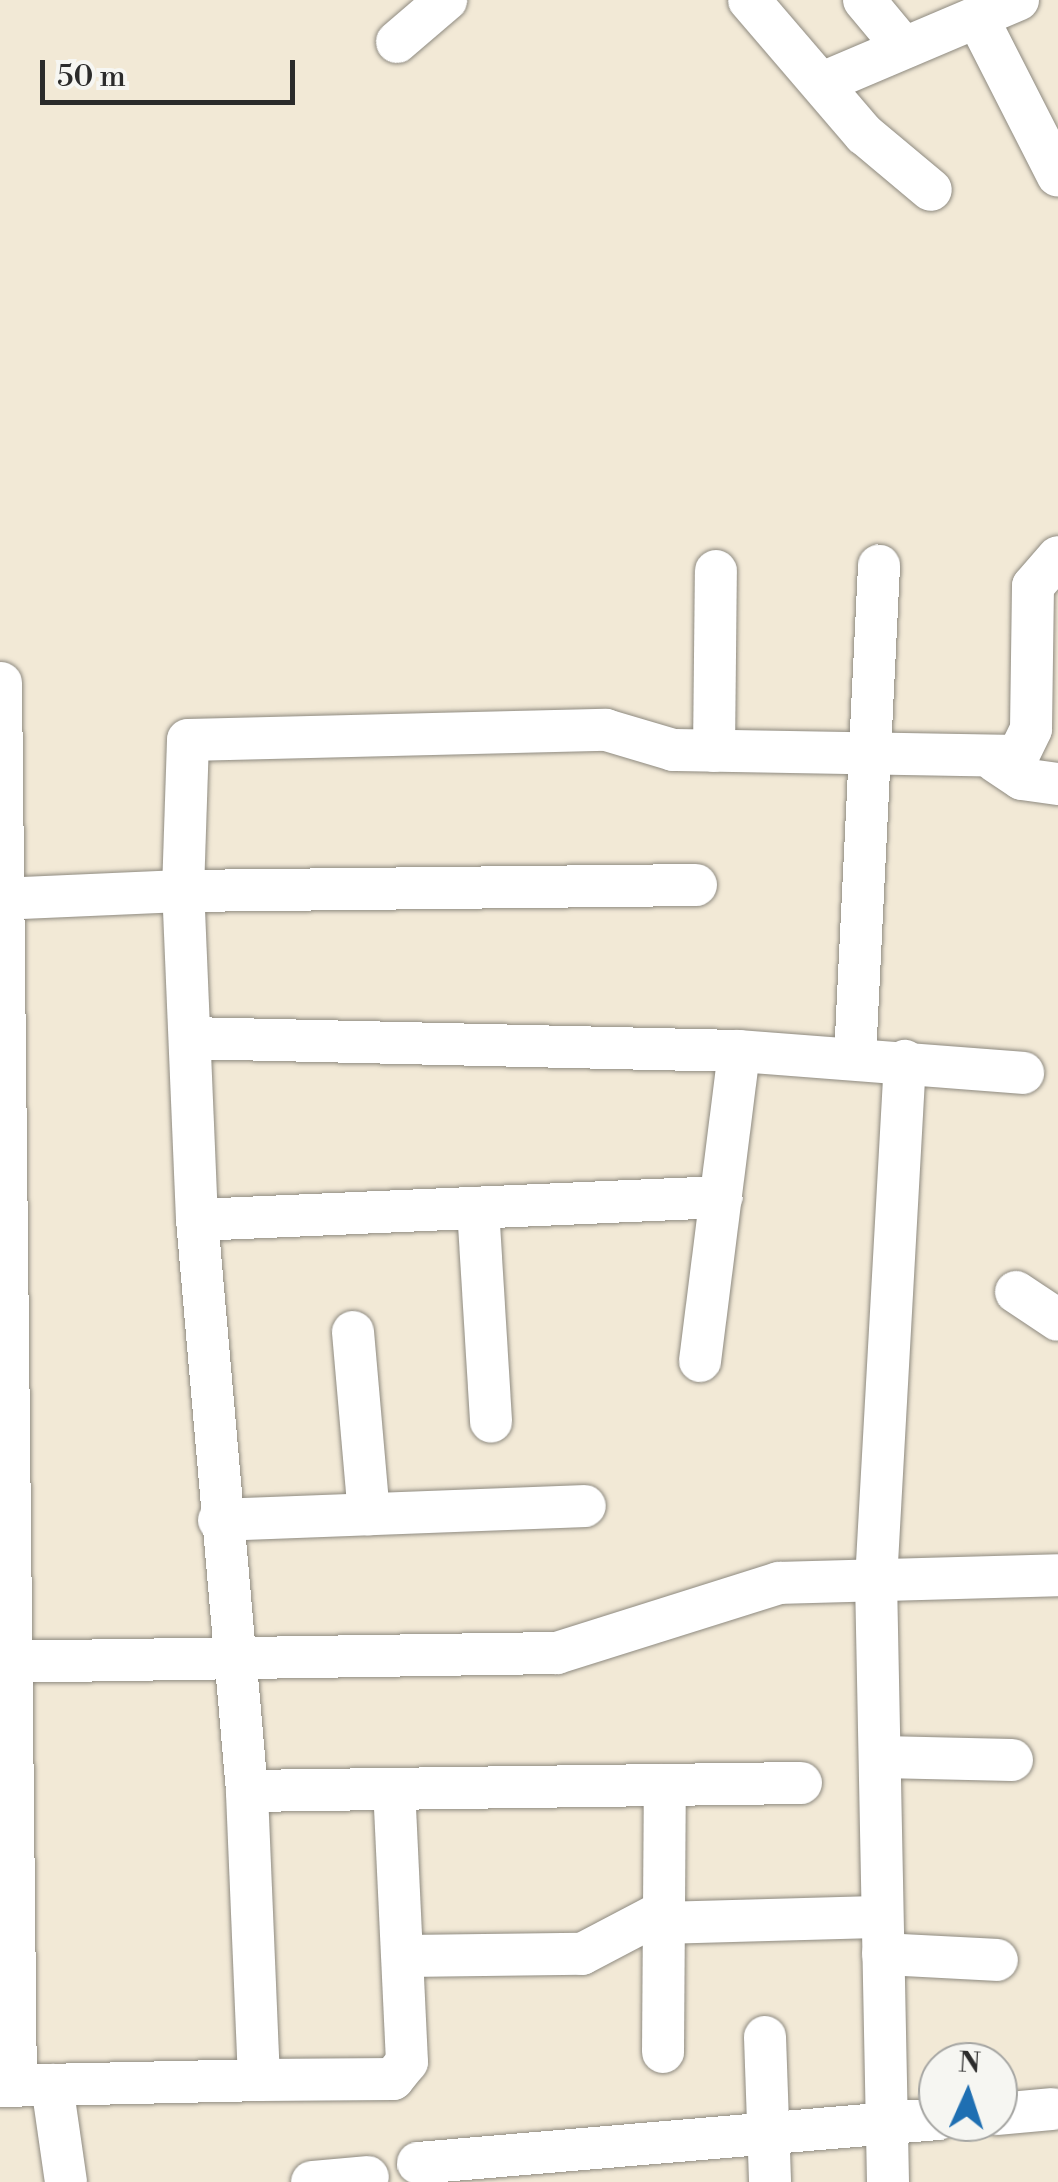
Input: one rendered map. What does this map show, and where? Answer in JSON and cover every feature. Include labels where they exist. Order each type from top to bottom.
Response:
[{"type":"street","points":[[398,42],[446,0]]},
{"type":"street","points":[[749,0],[822,83],[930,190]]},
{"type":"street","points":[[864,0],[904,48]]},
{"type":"street","points":[[822,83],[1018,0]]},
{"type":"street","points":[[977,17],[1058,176]]},
{"type":"street","points":[[995,761],[1028,742],[1033,586],[1058,558]]},
{"type":"street","points":[[855,1057],[864,754],[879,566]]},
{"type":"street","points":[[714,751],[716,571]]},
{"type":"street","points":[[2,683],[5,1662],[23,2085],[66,2182]]},
{"type":"street","points":[[259,2080],[247,1791],[220,1520],[197,1220],[183,891],[188,740],[606,730],[673,750],[995,761],[1022,779],[1058,784]]},
{"type":"street","points":[[2,899],[183,891],[696,885]]},
{"type":"street","points":[[190,1038],[739,1050],[1022,1073]]},
{"type":"street","points":[[700,1361],[739,1050]]},
{"type":"street","points":[[888,2182],[876,1580],[904,1061]]},
{"type":"street","points":[[197,1220],[721,1197]]},
{"type":"street","points":[[478,1208],[491,1422]]},
{"type":"street","points":[[1016,1292],[1058,1320]]},
{"type":"street","points":[[353,1332],[369,1514]]},
{"type":"street","points":[[220,1520],[585,1506]]},
{"type":"street","points":[[5,1662],[233,1664],[557,1653],[779,1584],[1058,1576]]},
{"type":"street","points":[[882,1756],[1012,1760]]},
{"type":"street","points":[[247,1791],[801,1784]]},
{"type":"street","points":[[663,2052],[665,1785]]},
{"type":"street","points":[[23,2085],[259,2080],[402,2072],[406,1956],[394,1789]]},
{"type":"street","points":[[406,1956],[582,1954],[664,1917],[882,1936],[998,1960]]},
{"type":"street","points":[[765,2037],[770,2182]]},
{"type":"street","points":[[1018,2112],[1052,2109]]},
{"type":"street","points":[[418,2163],[918,2121]]},
{"type":"street","points":[[312,2182],[368,2176]]}]
